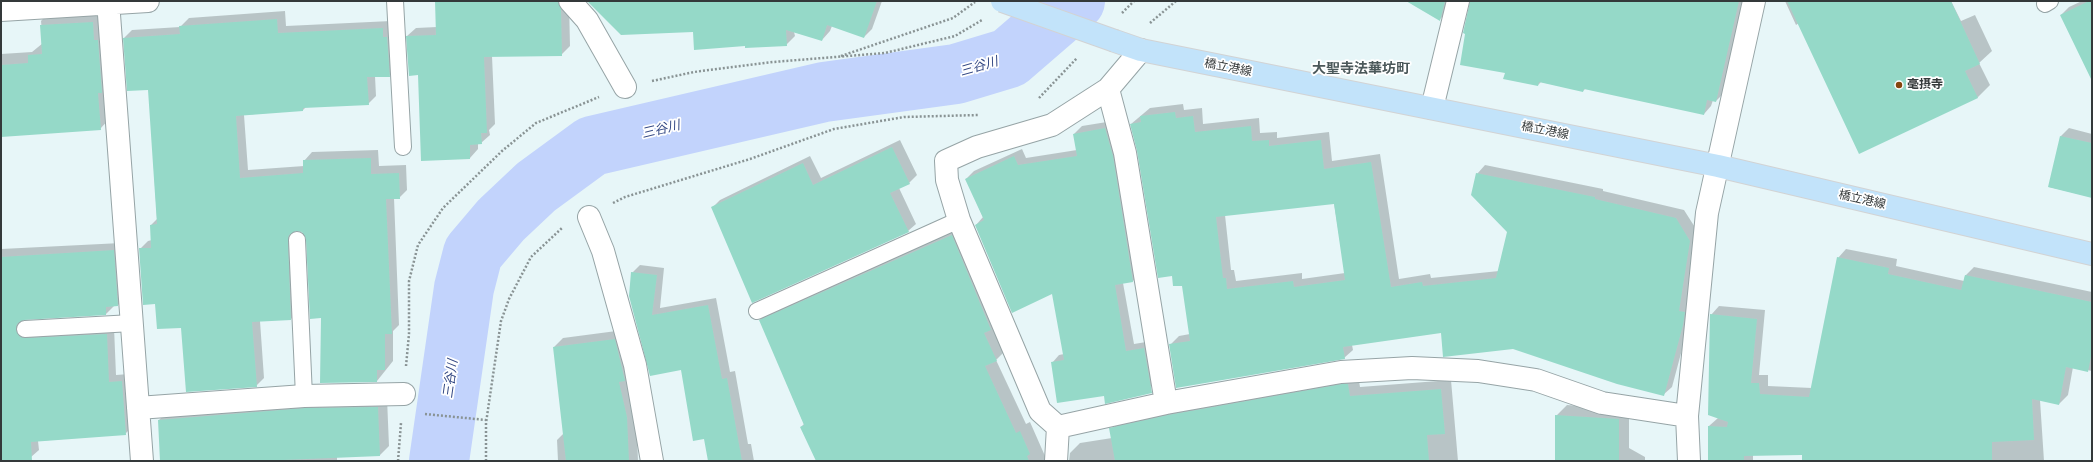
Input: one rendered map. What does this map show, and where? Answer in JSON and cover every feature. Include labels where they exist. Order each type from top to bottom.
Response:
[{"type":"main road","name":"橋立港線","points":[[995,8],[1115,40],[1142,50],[1718,166],[2092,254]]},
{"type":"street","points":[[1,10],[108,2],[148,1]]},
{"type":"street","points":[[570,1],[587,20],[625,87]]},
{"type":"street","points":[[1432,108],[1458,1]]},
{"type":"street","points":[[1689,461],[1687,416],[1707,213],[1754,1]]},
{"type":"street","points":[[108,2],[142,461]]},
{"type":"street","points":[[1058,427],[1040,411],[959,220],[947,180],[946,161],[977,147],[1052,125],[1108,89],[1142,50]]},
{"type":"street","points":[[1108,89],[1125,153],[1166,403]]},
{"type":"street","points":[[589,216],[603,251],[635,365],[652,461]]},
{"type":"street","points":[[1058,427],[1166,403],[1341,372],[1412,368],[1478,371],[1536,380],[1602,403],[1687,416]]},
{"type":"street","points":[[138,408],[304,396],[404,394]]},
{"type":"street","points":[[1056,461],[1058,427]]},
{"type":"lane","points":[[395,1],[403,147]]},
{"type":"lane","points":[[757,311],[959,220]]},
{"type":"lane","points":[[297,240],[304,396]]},
{"type":"lane","points":[[25,329],[132,323]]},
{"type":"path","points":[[838,57],[953,18],[977,1]]},
{"type":"path","points":[[1118,17],[1134,1]]},
{"type":"path","points":[[1147,26],[1176,1]]},
{"type":"path","points":[[398,461],[409,334],[409,281],[418,245],[443,208],[502,151],[536,124],[625,87],[694,72],[773,62],[885,53],[955,36],[995,8]]},
{"type":"path","points":[[1033,100],[1039,98],[1079,56]]},
{"type":"path","points":[[486,461],[486,420],[501,321],[509,299],[531,257],[561,228],[589,216],[625,197],[750,158],[834,129],[904,117],[986,114]]},
{"type":"path","points":[[437,415],[486,420]]},
{"type":"building","points":[[435,1],[558,1],[561,9],[562,56],[484,57],[487,133],[481,133],[482,144],[470,145],[470,159],[421,161],[418,75],[409,76],[406,36],[436,35]]},
{"type":"building","points":[[587,1],[877,1],[864,38],[827,25],[822,41],[786,30],[787,46],[745,48],[745,46],[694,50],[693,32],[621,35]]},
{"type":"building","points":[[1406,1],[1445,1],[1440,21]]},
{"type":"building","points":[[1470,1],[1739,1],[1716,102],[1707,100],[1704,115],[1584,89],[1583,92],[1539,82],[1538,86],[1503,79],[1505,73],[1460,65],[1465,34],[1463,33]]},
{"type":"building","name":"毫摂寺","points":[[1787,1],[1951,1],[1980,64],[1965,71],[1978,98],[1859,154]]},
{"type":"building","points":[[2089,1],[2092,1],[2092,81],[2060,15]]},
{"type":"building","points":[[277,19],[278,33],[383,28],[383,37],[387,37],[390,77],[367,77],[369,105],[303,108],[303,111],[236,116],[240,178],[303,173],[303,160],[371,158],[371,174],[399,173],[400,199],[386,199],[392,334],[385,334],[385,370],[377,370],[377,382],[320,383],[321,318],[310,319],[306,240],[302,232],[296,231],[289,235],[288,240],[291,320],[252,322],[257,387],[186,392],[181,328],[157,329],[155,304],[143,305],[139,248],[151,248],[150,225],[157,224],[148,90],[127,91],[123,38],[180,34],[179,26]]},
{"type":"building","points":[[93,22],[94,40],[98,40],[102,93],[98,93],[101,130],[1,137],[1,65],[28,63],[28,55],[42,54],[40,25]]},
{"type":"building","points":[[1175,112],[1176,118],[1193,116],[1195,132],[1251,126],[1252,141],[1269,140],[1269,146],[1321,140],[1324,169],[1371,162],[1391,287],[1422,282],[1423,286],[1496,278],[1507,232],[1471,195],[1476,173],[1595,197],[1595,199],[1676,218],[1690,241],[1679,311],[1685,312],[1683,325],[1664,396],[1617,384],[1513,349],[1443,357],[1441,333],[1343,347],[1345,359],[1176,388],[1169,344],[1190,341],[1182,286],[1173,286],[1172,276],[1158,278],[1137,151],[1130,124],[1141,122],[1140,116]],"holes":[[[1334,204],[1345,280],[1294,287],[1293,281],[1227,289],[1226,278],[1223,278],[1216,217]]]},
{"type":"building","points":[[1105,128],[1113,156],[1133,282],[1115,285],[1126,351],[1144,348],[1152,393],[1105,404],[1104,396],[1057,403],[1051,362],[1064,360],[1052,294],[1012,313],[975,225],[984,220],[965,179],[1014,156],[1018,165],[1077,156],[1073,134]]},
{"type":"building","points":[[2060,136],[2092,143],[2092,198],[2048,187]]},
{"type":"building","points":[[892,147],[910,184],[890,193],[909,232],[752,303],[711,207],[803,163],[813,185]]},
{"type":"building","points":[[952,235],[991,330],[984,333],[997,361],[985,366],[1016,433],[1020,431],[1030,454],[1027,456],[1029,461],[816,461],[800,427],[804,425],[759,320]]},
{"type":"building","points":[[114,250],[118,306],[106,307],[106,315],[24,320],[17,324],[16,330],[20,337],[26,338],[107,334],[109,382],[122,381],[126,435],[31,442],[32,461],[1,461],[1,257]]},
{"type":"building","points":[[1837,257],[1889,268],[1888,274],[1961,290],[1965,275],[2092,302],[2092,351],[2088,372],[2066,367],[2059,405],[2032,399],[2034,440],[1992,442],[1992,461],[1802,460],[1802,455],[1744,456],[1744,461],[1708,461],[1708,426],[1727,427],[1728,422],[1708,415],[1710,314],[1757,319],[1751,383],[1759,383],[1760,394],[1809,397]]},
{"type":"building","points":[[631,272],[657,275],[652,315],[708,305],[722,379],[727,378],[742,461],[708,461],[704,439],[693,441],[681,370],[650,376],[629,296]]},
{"type":"building","points":[[615,339],[625,381],[619,382],[627,417],[629,461],[566,461],[553,347]]},
{"type":"building","points":[[1348,384],[1350,396],[1441,389],[1445,434],[1427,435],[1429,461],[1115,461],[1109,428],[1168,415]]},
{"type":"building","points":[[378,407],[380,456],[283,460],[160,461],[158,420],[305,408]]},
{"type":"building","points":[[1555,415],[1619,419],[1619,461],[1555,461]]},
{"type":"waterway","name":"三谷川","points":[[439,461],[464,288],[473,253],[501,220],[536,187],[592,146],[824,92],[956,74],[1009,58],[1075,1]]},
{"type":"place","name":"毫摂寺","points":[[1899,85]]},
{"type":"district","name":"大聖寺法華坊町","points":[[1361,69]]}]
